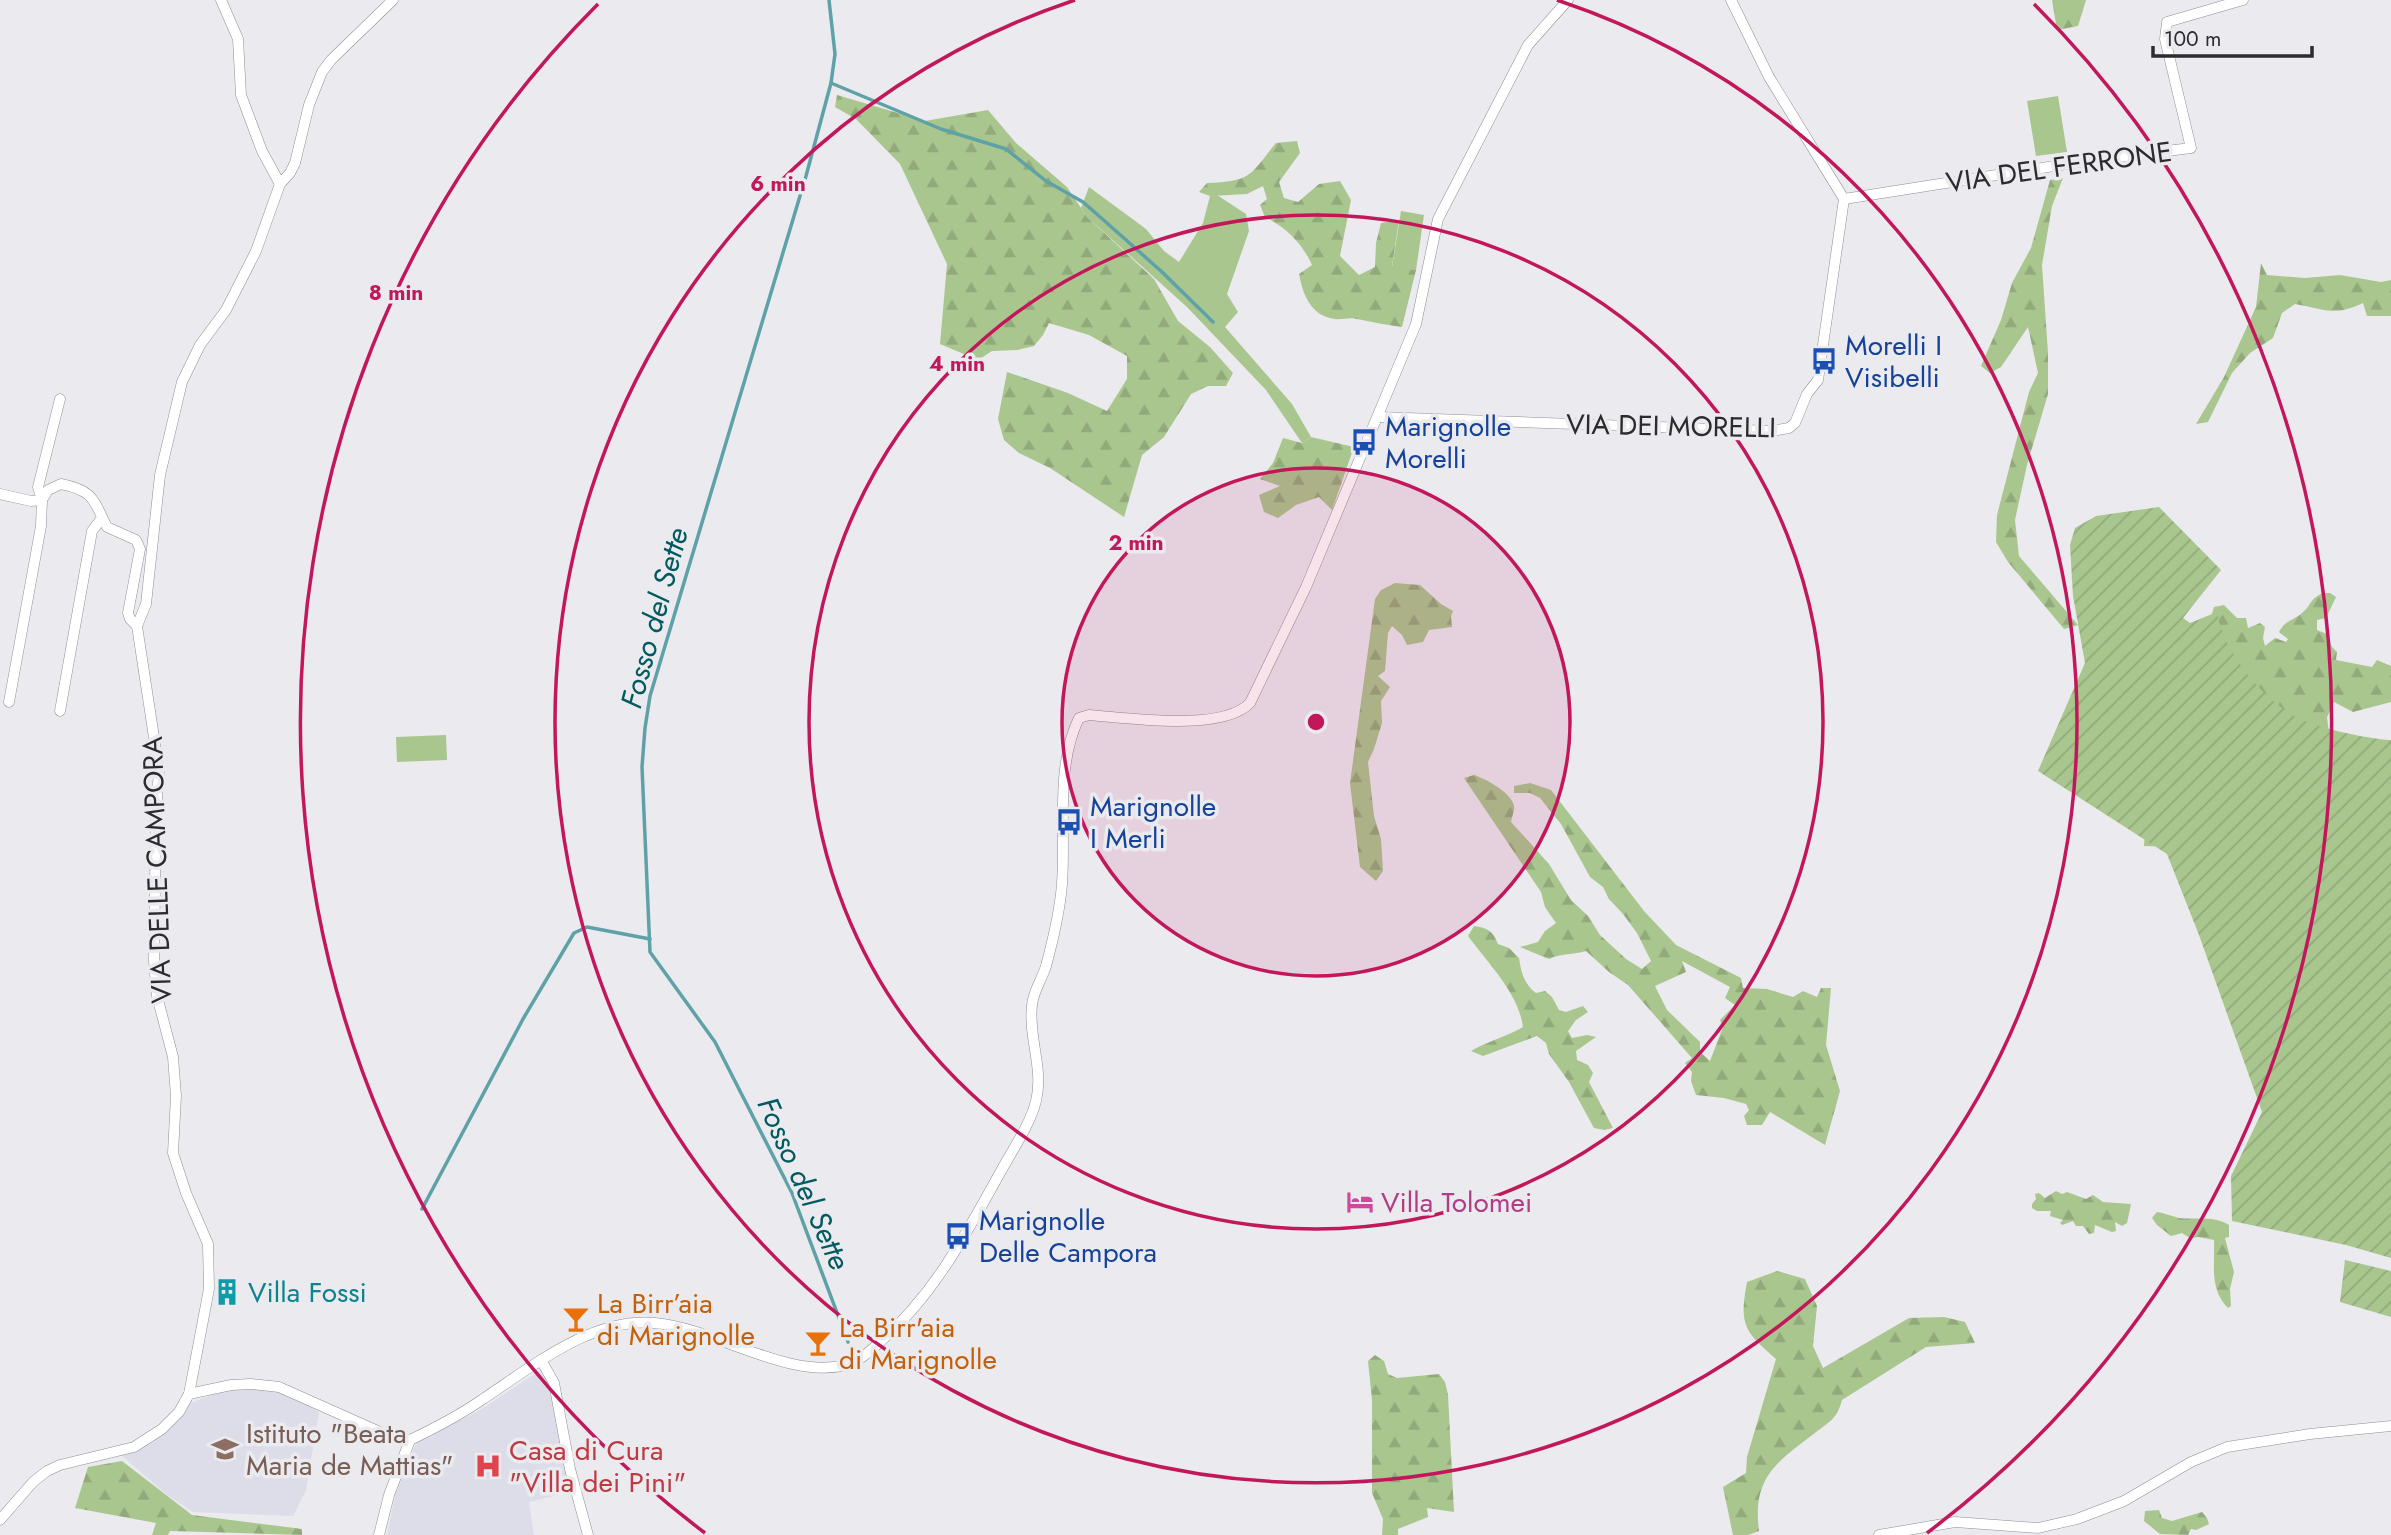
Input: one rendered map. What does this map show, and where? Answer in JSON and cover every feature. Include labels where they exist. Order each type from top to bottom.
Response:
[{"type":"street","points":[[221,0],[238,39],[241,95],[262,151],[280,184]]},
{"type":"street","name":"VIA DELLE CAMPORA","points":[[0,1520],[33,1482],[47,1471],[60,1465],[134,1447],[162,1429],[179,1412],[189,1394],[209,1289],[210,1258],[206,1235],[186,1192],[173,1153],[176,1079],[157,996],[154,961],[159,770],[137,626],[146,604],[160,475],[182,382],[200,345],[226,310],[256,251],[280,184],[295,163],[309,104],[322,72],[393,0]]},
{"type":"street","points":[[379,1535],[389,1495],[410,1440],[462,1413],[573,1342],[610,1327],[654,1322],[789,1362],[815,1368],[842,1366],[860,1359],[919,1303],[959,1246],[1025,1128],[1036,1100],[1038,1066],[1031,1017],[1032,1002],[1045,967],[1062,886],[1067,761],[1072,732],[1079,718],[1089,715],[1174,721],[1227,717],[1241,713],[1250,704],[1306,587],[1416,324],[1438,219],[1528,45],[1568,0]]},
{"type":"street","points":[[1731,0],[1769,77],[1844,199]]},
{"type":"street","name":"VIA DEL FERRONE","points":[[1844,199],[2086,161],[2191,148],[2193,146],[2165,39],[2166,22],[2243,0]]},
{"type":"street","name":"VIA DEI MORELLI","points":[[1378,417],[1714,431],[1772,431],[1789,428],[1799,417],[1807,394],[1818,380],[1844,199]]},
{"type":"street","points":[[9,702],[41,526],[42,500],[38,487],[60,399]]},
{"type":"street","points":[[42,500],[48,490],[61,484],[82,489],[100,506],[107,527],[136,540],[140,549],[128,613],[137,626]]},
{"type":"street","points":[[0,494],[31,501],[42,500]]},
{"type":"street","points":[[60,711],[92,531],[102,518]]},
{"type":"street","points":[[541,1360],[554,1383],[570,1469],[588,1535]]},
{"type":"street","points":[[189,1394],[231,1385],[279,1387],[380,1432],[410,1440]]},
{"type":"street","points":[[1879,1535],[1955,1522],[2038,1528],[2095,1513],[2123,1501],[2191,1462],[2227,1447],[2310,1434],[2391,1426]]},
{"type":"shaded area","name":"Casa di Cura \"Villa dei Pini\"","points":[[539,1371],[548,1382],[575,1491],[529,1502],[534,1535],[387,1535],[395,1496],[417,1441],[477,1412]]},
{"type":"shaded area","name":"Istituto \"Beata Maria de Mattias\"","points":[[233,1387],[277,1390],[319,1412],[306,1490],[293,1516],[193,1512],[167,1495],[121,1455],[152,1443],[169,1427],[185,1405]]},
{"type":"green space","points":[[2052,0],[2086,0],[2078,26],[2057,30]]},
{"type":"green space","points":[[837,95],[925,121],[988,110],[1016,143],[1067,187],[1087,217],[1154,279],[1178,321],[1210,347],[1233,373],[1226,386],[1208,386],[1191,394],[1164,437],[1142,455],[1124,517],[1050,468],[1019,453],[1004,440],[998,419],[1007,372],[1068,393],[1107,411],[1127,379],[1127,356],[1089,335],[1049,323],[1034,346],[992,351],[978,360],[940,344],[947,264],[900,164],[856,119],[835,107]]},
{"type":"green space","points":[[2058,96],[2067,152],[2036,156],[2027,101]]},
{"type":"green space","points":[[1297,141],[1300,153],[1279,182],[1284,198],[1298,202],[1319,184],[1340,181],[1351,200],[1340,256],[1359,275],[1375,267],[1376,243],[1381,223],[1399,220],[1392,266],[1416,270],[1402,327],[1354,318],[1335,319],[1314,309],[1306,297],[1299,274],[1312,265],[1293,237],[1265,217],[1260,205],[1267,199],[1263,186],[1247,194],[1210,196],[1199,192],[1207,183],[1233,181],[1248,175],[1276,143]]},
{"type":"green space","points":[[2063,178],[2052,206],[2042,265],[2048,394],[2027,465],[2015,520],[2019,556],[2078,625],[2064,629],[2008,562],[1996,542],[1997,515],[2029,392],[2038,373],[2028,327],[2001,367],[1990,373],[1981,366],[2001,320],[2012,283],[2031,248],[2050,180]]},
{"type":"green space","points":[[1089,187],[1146,229],[1164,251],[1179,262],[1203,223],[1210,196],[1217,195],[1246,214],[1249,231],[1227,294],[1238,312],[1225,327],[1292,404],[1311,437],[1302,443],[1266,390],[1187,307],[1087,217],[1081,208]]},
{"type":"green space","points":[[1401,211],[1424,215],[1416,270],[1392,267]]},
{"type":"green space","points":[[2261,263],[2267,275],[2305,278],[2340,275],[2381,282],[2391,280],[2391,316],[2367,316],[2363,303],[2337,311],[2295,304],[2282,313],[2273,338],[2250,353],[2232,373],[2208,422],[2196,424],[2224,377],[2256,307]]},
{"type":"green space","points":[[1311,437],[1354,447],[1332,510],[1319,497],[1296,505],[1278,518],[1264,512],[1259,495],[1280,486],[1260,479],[1273,463],[1283,438],[1302,443]]},
{"type":"green space","points":[[2159,507],[2221,570],[2183,618],[2190,623],[2217,612],[2227,642],[2244,670],[2267,696],[2292,715],[2340,732],[2391,740],[2391,1258],[2346,1245],[2232,1221],[2231,1176],[2262,1112],[2167,854],[2038,771],[2085,663],[2073,596],[2070,545],[2075,528],[2096,516]]},
{"type":"green space","points":[[1395,583],[1420,585],[1453,611],[1452,627],[1429,630],[1423,642],[1407,645],[1402,635],[1392,626],[1388,633],[1385,671],[1378,676],[1390,687],[1381,701],[1382,723],[1368,762],[1374,816],[1381,839],[1383,871],[1376,881],[1360,867],[1350,783],[1375,599],[1381,590]]},
{"type":"green space","points":[[2323,593],[2336,597],[2326,618],[2317,620],[2317,630],[2327,634],[2337,652],[2336,660],[2372,667],[2377,660],[2391,666],[2391,702],[2353,712],[2334,702],[2327,717],[2330,741],[2178,847],[2144,846],[2145,832],[2214,607],[2224,605],[2237,618],[2246,618],[2248,628],[2260,623],[2265,627],[2265,646],[2275,638],[2286,642],[2288,639],[2279,632],[2281,628]]},
{"type":"green space","points":[[446,735],[447,760],[397,762],[396,737]]},
{"type":"green space","points":[[1474,775],[1508,795],[1514,805],[1511,822],[1549,864],[1571,900],[1588,916],[1600,935],[1626,959],[1642,969],[1651,961],[1637,933],[1609,899],[1603,887],[1590,877],[1561,824],[1540,798],[1530,793],[1514,793],[1514,786],[1530,783],[1551,790],[1644,911],[1676,945],[1741,978],[1743,988],[1767,989],[1793,997],[1803,991],[1817,997],[1821,988],[1831,988],[1826,1045],[1840,1091],[1825,1145],[1770,1112],[1762,1125],[1747,1125],[1744,1116],[1749,1110],[1746,1104],[1696,1095],[1691,1081],[1692,1072],[1685,1063],[1692,1058],[1628,985],[1586,951],[1549,959],[1520,947],[1538,942],[1545,931],[1556,923],[1545,907],[1541,892],[1464,778]],"holes":[[[1682,961],[1730,987],[1725,998],[1735,1005],[1720,1020],[1723,1027],[1710,1061],[1700,1052],[1700,1042],[1667,1010],[1655,986],[1686,972]]]},
{"type":"green space","points":[[1474,926],[1489,931],[1498,944],[1509,948],[1519,958],[1524,977],[1536,993],[1545,991],[1559,1010],[1566,1012],[1583,1006],[1588,1012],[1576,1020],[1568,1031],[1572,1038],[1587,1035],[1596,1037],[1576,1051],[1577,1060],[1588,1065],[1593,1073],[1589,1082],[1613,1128],[1594,1128],[1569,1082],[1549,1054],[1546,1043],[1537,1036],[1483,1056],[1471,1051],[1523,1027],[1516,1003],[1509,991],[1468,936]]},
{"type":"green space","points":[[2056,1191],[2086,1199],[2093,1195],[2103,1202],[2131,1204],[2127,1223],[2122,1226],[2115,1222],[2116,1231],[2112,1232],[2095,1225],[2094,1233],[2089,1234],[2083,1226],[2076,1226],[2073,1221],[2062,1225],[2060,1223],[2063,1220],[2050,1216],[2051,1211],[2037,1211],[2032,1208],[2035,1194],[2039,1193],[2045,1198]]},
{"type":"green space","points":[[2157,1212],[2179,1218],[2217,1220],[2229,1225],[2229,1237],[2225,1238],[2234,1272],[2230,1289],[2231,1306],[2228,1308],[2222,1301],[2215,1285],[2214,1240],[2190,1238],[2182,1233],[2171,1236],[2152,1218]]},
{"type":"green space","points":[[2345,1260],[2391,1271],[2391,1317],[2340,1302]]},
{"type":"green space","points":[[1777,1271],[1805,1279],[1817,1306],[1813,1346],[1823,1368],[1909,1318],[1944,1317],[1965,1322],[1975,1343],[1926,1347],[1842,1400],[1832,1419],[1789,1453],[1770,1473],[1759,1497],[1759,1531],[1748,1535],[1733,1535],[1723,1487],[1746,1473],[1747,1457],[1776,1359],[1746,1326],[1744,1308],[1747,1282]]},
{"type":"green space","points":[[1375,1355],[1384,1361],[1388,1374],[1397,1378],[1439,1374],[1445,1382],[1448,1395],[1454,1512],[1427,1508],[1428,1517],[1398,1529],[1398,1535],[1382,1535],[1383,1519],[1372,1493],[1372,1400],[1368,1361]]},
{"type":"green space","points":[[122,1461],[192,1515],[302,1529],[302,1535],[170,1531],[168,1535],[152,1535],[156,1523],[75,1508],[88,1467]]},
{"type":"green space","points":[[2159,1510],[2162,1518],[2172,1521],[2202,1512],[2209,1524],[2196,1530],[2191,1529],[2188,1535],[2160,1534],[2144,1521],[2145,1511]]},
{"type":"waterway","name":"Fosso del Sette","points":[[829,0],[835,54],[831,83],[806,176],[650,696],[642,767],[650,952],[715,1042],[792,1193],[848,1342]]},
{"type":"waterway","points":[[831,83],[941,129],[1006,149],[1046,181],[1083,202],[1161,271],[1213,322]]},
{"type":"waterway","points":[[422,1209],[523,1019],[574,933],[587,927],[650,939]]},
{"type":"place","name":"Morelli I Visibelli","points":[[1824,361]]},
{"type":"place","name":"Marignolle Morelli","points":[[1364,442]]},
{"type":"place","name":"Marignolle I Merli","points":[[1069,822]]},
{"type":"place","name":"Villa Tolomei","points":[[1360,1202]]},
{"type":"place","name":"Marignolle Delle Campora","points":[[958,1236]]},
{"type":"place","name":"Villa Fossi","points":[[227,1292]]},
{"type":"place","name":"La Birr’aia di Marignolle","points":[[576,1319]]},
{"type":"place","name":"La Birr'aia di Marignolle","points":[[818,1343]]},
{"type":"place","name":"Istituto \"Beata Maria de Mattias\"","points":[[225,1449]]},
{"type":"place","name":"Casa di Cura \"Villa dei Pini\"","points":[[488,1466]]}]
